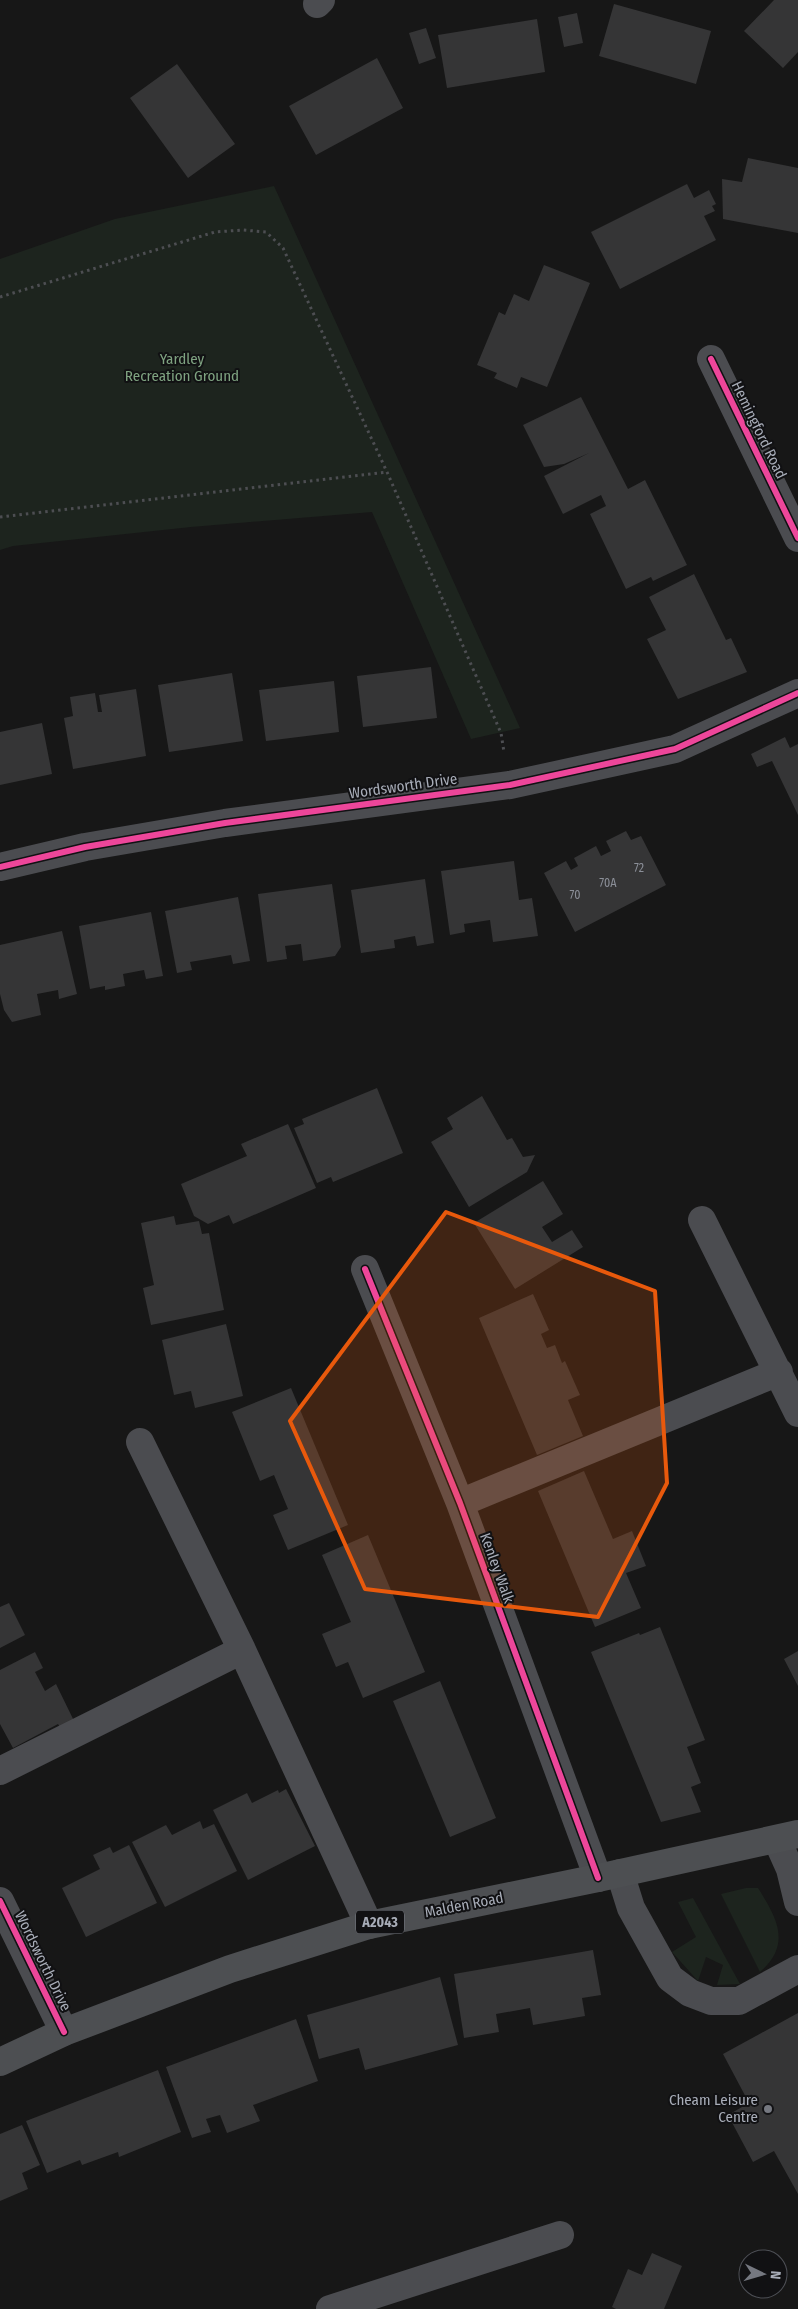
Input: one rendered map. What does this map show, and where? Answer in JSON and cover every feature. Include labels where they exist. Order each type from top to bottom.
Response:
[{"type":"main road","name":"Malden Road","points":[[0,2062],[64,2032],[230,1969],[368,1924],[609,1876],[788,1837]]},
{"type":"street","name":"Hemingford Road","points":[[711,359],[798,538]]},
{"type":"street","name":"Wordsworth Drive","points":[[0,866],[85,847],[225,822],[510,785],[675,749],[798,693]]},
{"type":"street","points":[[702,1220],[798,1413]]},
{"type":"street","name":"Kenley Walk","points":[[365,1269],[609,1876],[630,1908],[670,1978],[690,1993],[711,2001],[739,2000],[798,1969]]},
{"type":"street","points":[[460,1504],[779,1372]]},
{"type":"street","points":[[140,1442],[242,1650],[368,1924]]},
{"type":"street","points":[[0,1771],[242,1650]]},
{"type":"street","points":[[788,1837],[790,1869],[798,1902]]},
{"type":"street","name":"Wordsworth Drive","points":[[0,1901],[64,2032]]},
{"type":"street","points":[[330,2309],[560,2235]]},
{"type":"path","points":[[0,297],[215,232],[243,230],[266,232],[283,248],[387,472],[501,733],[510,785]]},
{"type":"path","points":[[0,517],[387,472]]},
{"type":"highlighted area","points":[[446,1212],[655,1291],[667,1483],[598,1617],[365,1589],[290,1421]]},
{"type":"green space","name":"Yardley Recreation Ground","points":[[274,186],[520,728],[471,739],[372,512],[191,527],[13,546],[0,550],[0,259],[115,219]]},
{"type":"green space","points":[[746,1888],[758,1888],[771,1910],[778,1931],[776,1951],[770,1962],[760,1972],[721,1894]]},
{"type":"green space","points":[[693,1898],[740,1984],[717,1985],[723,1965],[706,1957],[698,1981],[672,1952],[696,1937],[678,1902]]},
{"type":"building","points":[[774,0],[798,0],[798,52],[783,68],[744,31]]},
{"type":"building","points":[[614,4],[711,31],[696,84],[599,56]]},
{"type":"building","points":[[577,13],[583,43],[564,47],[558,17]]},
{"type":"building","points":[[537,19],[545,72],[447,88],[438,35]]},
{"type":"building","points":[[426,28],[436,58],[419,64],[409,33]]},
{"type":"building","points":[[377,58],[403,108],[316,155],[289,106]]},
{"type":"building","points":[[177,64],[235,144],[188,178],[130,98]]},
{"type":"building","points":[[748,158],[798,168],[798,233],[723,219],[722,179],[742,182]]},
{"type":"building","points":[[687,184],[694,198],[709,190],[716,204],[712,206],[715,211],[704,216],[716,240],[620,289],[591,232]]},
{"type":"building","points":[[544,265],[590,283],[547,387],[521,377],[517,388],[494,378],[497,373],[477,365],[499,312],[505,315],[514,294],[529,301]]},
{"type":"building","points":[[581,397],[628,489],[645,480],[687,565],[653,581],[651,577],[626,589],[590,514],[606,506],[601,495],[563,514],[544,476],[589,453],[564,464],[544,467],[523,425]]},
{"type":"building","points":[[694,574],[726,640],[731,638],[747,672],[678,699],[647,639],[666,630],[649,597]]},
{"type":"building","points":[[431,667],[437,718],[363,727],[357,676]]},
{"type":"building","points":[[232,673],[243,741],[169,752],[158,685]]},
{"type":"building","points":[[334,681],[339,732],[266,741],[259,690]]},
{"type":"building","points":[[136,689],[146,756],[73,769],[64,718],[73,716],[70,697],[95,693],[98,712],[102,712],[99,695]]},
{"type":"building","points":[[42,723],[52,774],[0,785],[0,732]]},
{"type":"building","points":[[785,737],[790,748],[798,744],[798,815],[772,761],[757,767],[751,754]]},
{"type":"building","points":[[626,831],[631,840],[641,836],[666,885],[575,932],[544,873],[566,861],[571,870],[578,866],[574,858],[596,846],[601,856],[611,851],[606,841]]},
{"type":"building","points":[[514,861],[519,900],[532,898],[538,936],[493,942],[490,920],[464,924],[465,932],[450,935],[441,871]]},
{"type":"building","points":[[425,879],[434,943],[417,946],[415,936],[394,940],[395,948],[361,953],[351,890]]},
{"type":"building","points":[[332,884],[341,947],[335,956],[303,961],[301,944],[285,946],[287,959],[267,962],[258,894]]},
{"type":"building","points":[[238,897],[250,961],[233,964],[231,955],[190,962],[192,970],[177,973],[165,911]]},
{"type":"building","points":[[151,912],[163,976],[146,979],[144,970],[123,974],[125,986],[105,990],[105,986],[90,989],[79,926]]},
{"type":"building","points":[[62,931],[77,994],[59,999],[58,990],[37,994],[41,1015],[12,1022],[4,1010],[0,994],[0,945]]},
{"type":"building","points":[[377,1088],[403,1153],[333,1182],[331,1177],[317,1183],[294,1128],[304,1124],[302,1119]]},
{"type":"building","points":[[482,1096],[507,1140],[512,1138],[523,1157],[535,1155],[527,1172],[469,1207],[431,1142],[453,1129],[447,1118]]},
{"type":"building","points":[[288,1124],[316,1188],[233,1224],[229,1215],[208,1224],[194,1216],[181,1184],[247,1156],[241,1144]]},
{"type":"building","points":[[543,1181],[563,1214],[542,1227],[552,1242],[572,1230],[583,1247],[515,1289],[474,1223]]},
{"type":"building","points":[[174,1216],[176,1225],[199,1221],[202,1234],[209,1233],[224,1310],[151,1325],[143,1288],[154,1285],[141,1223]]},
{"type":"building","points":[[533,1294],[549,1330],[541,1334],[547,1348],[555,1345],[562,1363],[565,1361],[580,1395],[568,1400],[583,1436],[537,1455],[479,1318]]},
{"type":"building","points":[[226,1324],[243,1396],[195,1408],[191,1391],[174,1395],[162,1340]]},
{"type":"building","points":[[291,1388],[348,1525],[288,1550],[273,1515],[288,1509],[274,1475],[260,1481],[232,1412]]},
{"type":"building","points":[[584,1471],[613,1539],[632,1531],[646,1566],[626,1573],[641,1608],[595,1627],[538,1491]]},
{"type":"building","points":[[368,1535],[425,1672],[363,1698],[348,1662],[336,1667],[322,1634],[351,1622],[322,1555]]},
{"type":"building","points":[[9,1603],[25,1635],[0,1648],[0,1607]]},
{"type":"building","points":[[660,1627],[705,1740],[687,1747],[701,1783],[691,1787],[701,1812],[661,1822],[591,1652],[639,1633],[640,1635]]},
{"type":"building","points":[[798,1651],[798,1686],[784,1659]]},
{"type":"building","points":[[35,1652],[43,1668],[35,1672],[45,1691],[56,1684],[76,1725],[62,1731],[58,1724],[13,1748],[0,1724],[0,1670]]},
{"type":"building","points":[[440,1681],[496,1818],[450,1837],[393,1701]]},
{"type":"building","points":[[286,1789],[315,1846],[248,1880],[213,1810],[247,1793],[252,1803],[278,1790],[279,1793]]},
{"type":"building","points":[[200,1821],[203,1829],[214,1824],[237,1871],[165,1907],[132,1842],[166,1825],[172,1835]]},
{"type":"building","points":[[129,1845],[157,1903],[86,1937],[62,1888],[100,1869],[93,1855],[110,1847],[113,1853]]},
{"type":"building","points":[[593,1950],[601,1995],[582,1998],[585,2016],[533,2025],[530,2008],[496,2014],[499,2032],[464,2038],[454,1974]]},
{"type":"building","points":[[440,1977],[458,2045],[365,2070],[359,2048],[319,2059],[307,2015]]},
{"type":"building","name":"Cheam Leisure Centre","points":[[798,2013],[798,2194],[774,2151],[753,2162],[728,2115],[749,2103],[723,2054]]},
{"type":"building","points":[[296,2019],[318,2081],[253,2105],[260,2121],[227,2133],[220,2115],[206,2119],[211,2132],[192,2138],[166,2067]]},
{"type":"building","points":[[158,2070],[181,2132],[119,2157],[118,2152],[82,2165],[80,2160],[47,2173],[26,2121]]},
{"type":"building","points":[[22,2125],[40,2165],[22,2173],[28,2189],[0,2201],[0,2134]]},
{"type":"building","points":[[652,2253],[682,2266],[664,2309],[616,2309],[612,2307],[628,2269],[642,2275]]},
{"type":"cycle path","points":[[711,359],[798,538]]},
{"type":"cycle path","points":[[0,867],[85,847],[225,823],[510,785],[675,749],[798,693]]},
{"type":"cycle path","points":[[365,1269],[460,1503],[598,1878]]},
{"type":"cycle path","points":[[0,1901],[64,2032]]},
{"type":"place","name":"Cheam Leisure Centre","points":[[768,2109]]}]
